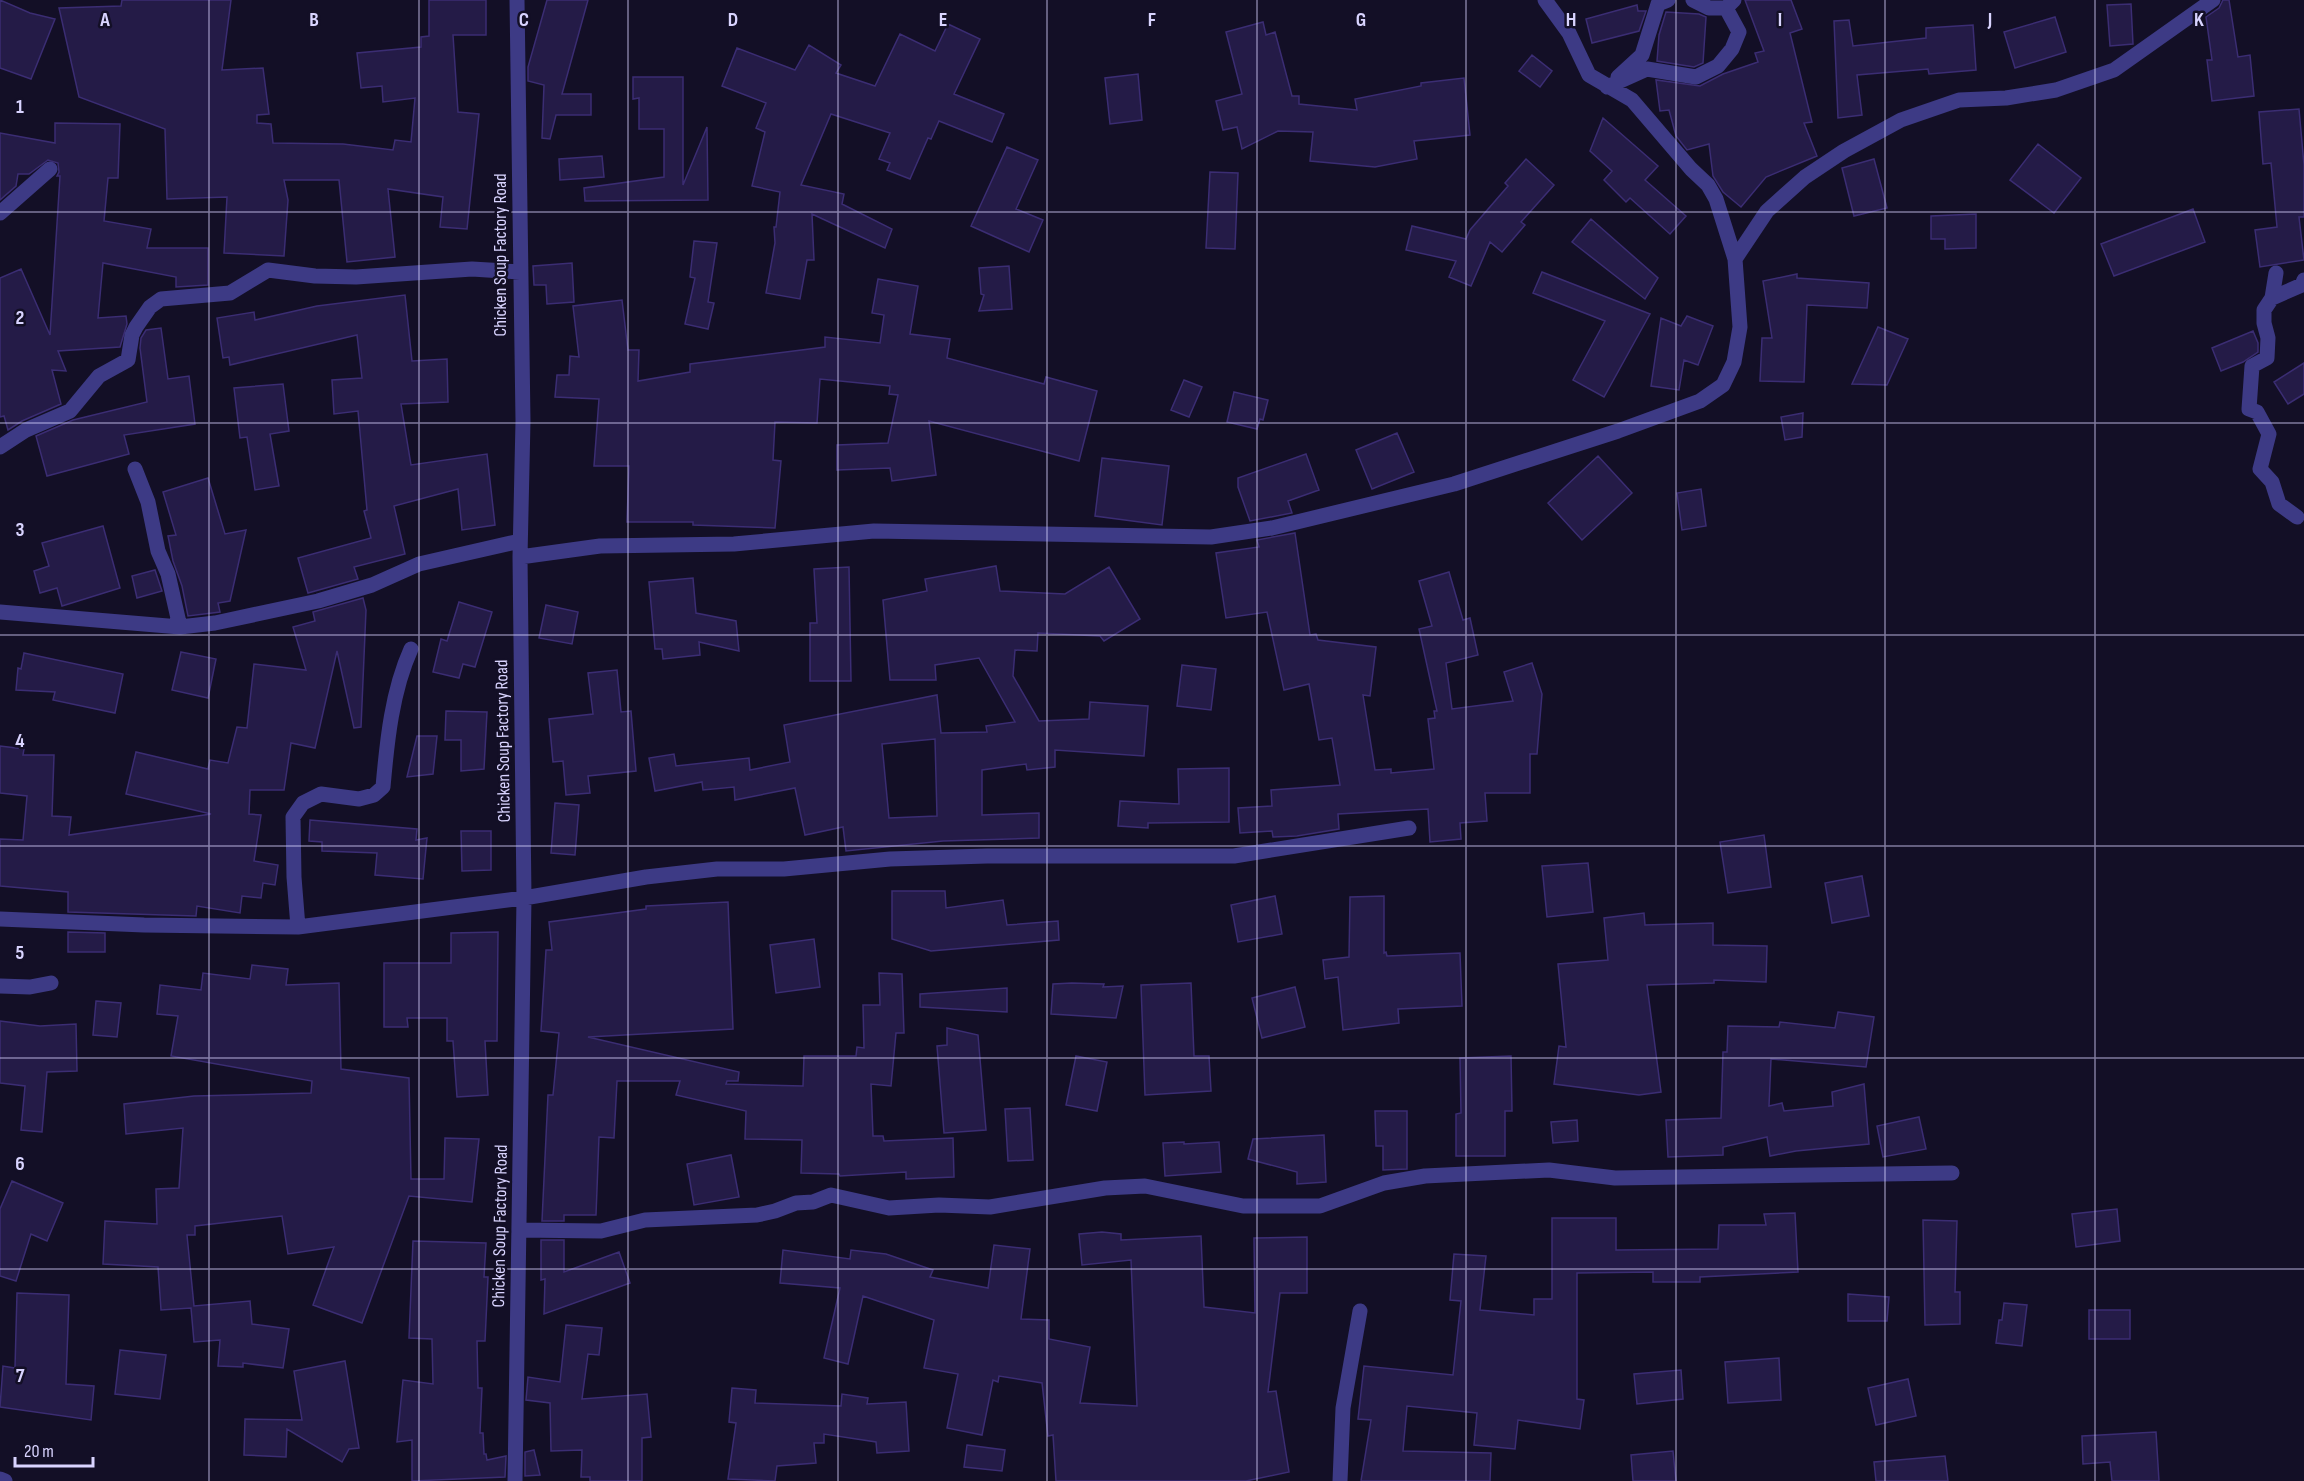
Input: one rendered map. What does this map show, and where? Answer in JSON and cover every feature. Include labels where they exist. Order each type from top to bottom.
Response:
[{"type":"street","name":"Chicken Soup Factory Road","points":[[515,1481],[524,898],[520,557],[523,421],[517,0]]},
{"type":"street","points":[[520,557],[600,546],[734,544],[874,531],[1211,537],[1272,528],[1464,481],[1618,431],[1700,401],[1723,385],[1734,362],[1740,327],[1735,259],[1716,199],[1708,185],[1691,169],[1632,100],[1589,75],[1569,33],[1545,0]]},
{"type":"street","points":[[1607,87],[1642,55],[1658,4],[1668,0]]},
{"type":"street","points":[[1607,87],[1647,69],[1696,77],[1718,66],[1732,49],[1738,32],[1730,4],[1709,8],[1693,0]]},
{"type":"street","points":[[1735,259],[1767,211],[1805,177],[1844,151],[1901,120],[1959,100],[2006,98],[2056,90],[2114,70],[2213,0]]},
{"type":"street","points":[[0,213],[50,169]]},
{"type":"street","points":[[0,447],[26,430],[70,411],[99,376],[128,360],[136,327],[150,307],[161,299],[230,293],[268,270],[315,276],[356,277],[472,269],[520,272]]},
{"type":"street","points":[[2276,273],[2272,298],[2264,310],[2268,338],[2266,358],[2253,366],[2249,409],[2258,412],[2268,434],[2260,469],[2272,482],[2279,504],[2297,518]]},
{"type":"street","points":[[2272,298],[2302,285],[2304,280]]},
{"type":"street","points":[[135,469],[148,502],[158,551],[168,574],[180,627]]},
{"type":"street","points":[[0,612],[180,627],[318,601],[372,585],[419,564],[520,541]]},
{"type":"street","points":[[298,927],[293,817],[303,803],[321,794],[359,799],[374,795],[383,787],[389,734],[402,670],[411,650]]},
{"type":"street","points":[[0,919],[144,925],[298,927],[524,898],[646,877],[717,869],[784,869],[890,859],[966,857],[1234,856],[1409,828]]},
{"type":"street","points":[[0,986],[30,987],[51,983]]},
{"type":"street","points":[[520,1230],[601,1231],[645,1220],[757,1215],[796,1203],[813,1202],[831,1195],[889,1208],[939,1205],[990,1207],[1105,1188],[1145,1186],[1243,1206],[1320,1206],[1384,1183],[1425,1176],[1549,1170],[1616,1178],[1952,1173]]},
{"type":"street","points":[[1340,1481],[1343,1408],[1359,1311]]},
{"type":"street","points":[[0,1479],[5,1481]]},
{"type":"building","points":[[0,0],[30,13],[55,19],[31,79],[0,68]]},
{"type":"building","points":[[122,0],[231,0],[222,70],[263,68],[269,114],[257,115],[257,123],[271,124],[273,143],[343,144],[393,150],[395,140],[411,142],[415,98],[383,102],[382,86],[361,88],[357,53],[421,47],[421,37],[429,36],[429,0],[486,0],[486,35],[453,35],[458,112],[479,114],[467,229],[440,227],[443,197],[388,189],[395,257],[347,262],[339,180],[284,180],[288,200],[284,256],[224,253],[227,197],[167,199],[165,129],[79,97],[59,8],[121,6]]},
{"type":"building","points":[[547,0],[588,0],[562,94],[591,94],[591,115],[556,115],[550,139],[542,138],[544,85],[528,81],[528,67]]},
{"type":"building","points":[[1745,0],[1791,0],[1802,29],[1790,33],[1812,122],[1804,123],[1817,156],[1766,177],[1741,207],[1723,192],[1713,176],[1709,144],[1687,150],[1676,136],[1669,110],[1660,111],[1656,80],[1700,86],[1723,74],[1758,62],[1755,53],[1764,51]]},
{"type":"building","points":[[2223,0],[2229,0],[2238,57],[2250,55],[2254,96],[2212,101],[2207,60],[2212,60],[2206,17],[2219,8]]},
{"type":"building","points":[[2131,4],[2133,44],[2110,46],[2107,5]]},
{"type":"building","points":[[1637,5],[1638,11],[1646,11],[1639,31],[1592,43],[1586,19]]},
{"type":"building","points":[[1666,12],[1699,14],[1706,17],[1703,63],[1694,67],[1657,61],[1659,35]]},
{"type":"building","points":[[2055,17],[2066,52],[2015,68],[2004,32]]},
{"type":"building","points":[[1849,20],[1853,46],[1926,38],[1926,28],[1973,25],[1976,70],[1929,74],[1928,69],[1857,75],[1862,115],[1838,118],[1834,21]]},
{"type":"building","points":[[1263,22],[1266,35],[1275,32],[1292,96],[1299,96],[1299,104],[1357,110],[1355,99],[1421,86],[1421,83],[1464,78],[1470,135],[1414,141],[1417,159],[1375,167],[1310,161],[1313,132],[1278,131],[1242,149],[1237,127],[1223,130],[1216,101],[1242,94],[1226,32]]},
{"type":"building","points":[[948,24],[980,39],[954,94],[1004,114],[992,142],[939,121],[931,139],[928,138],[910,179],[887,170],[890,163],[879,159],[890,133],[831,114],[801,185],[844,194],[842,204],[892,229],[885,248],[812,214],[814,260],[807,260],[800,299],[766,293],[775,243],[774,227],[776,227],[780,192],[752,186],[765,132],[756,128],[766,103],[722,86],[737,48],[795,70],[809,45],[841,65],[836,73],[875,86],[900,34],[935,51]]},
{"type":"building","points":[[1532,55],[1552,71],[1540,87],[1519,71]]},
{"type":"building","points":[[1138,74],[1142,120],[1110,124],[1105,78]]},
{"type":"building","points":[[633,77],[683,77],[683,185],[707,127],[708,200],[585,201],[584,188],[664,177],[664,129],[639,129],[639,98],[633,99]]},
{"type":"building","points":[[2299,109],[2304,165],[2304,217],[2299,217],[2304,260],[2260,267],[2255,230],[2277,227],[2271,163],[2263,164],[2259,112]]},
{"type":"building","points":[[1603,118],[1658,166],[1645,180],[1686,216],[1670,234],[1630,198],[1626,202],[1604,180],[1612,171],[1590,151]]},
{"type":"building","points":[[55,123],[120,124],[118,178],[108,178],[104,221],[151,229],[147,248],[208,248],[208,285],[176,287],[176,277],[103,263],[98,318],[126,316],[127,324],[120,347],[58,351],[66,371],[52,370],[61,404],[22,421],[8,430],[4,416],[0,417],[0,278],[21,269],[50,335],[60,176],[57,176],[58,163],[48,160],[29,174],[18,174],[16,186],[0,200],[0,133],[55,143]]},
{"type":"building","points":[[2038,144],[2081,178],[2054,213],[2010,180]]},
{"type":"building","points":[[1007,147],[1038,160],[1016,209],[1043,220],[1029,252],[971,226]]},
{"type":"building","points":[[602,156],[604,177],[560,180],[559,159]]},
{"type":"building","points":[[1526,159],[1554,185],[1521,222],[1525,225],[1502,252],[1490,242],[1471,286],[1449,277],[1456,261],[1406,250],[1412,226],[1466,239],[1470,230],[1508,186],[1505,183]]},
{"type":"building","points":[[1874,159],[1887,208],[1854,216],[1842,168]]},
{"type":"building","points":[[1210,172],[1238,173],[1235,249],[1206,248]]},
{"type":"building","points":[[2193,209],[2205,242],[2114,276],[2101,244]]},
{"type":"building","points":[[1976,214],[1976,248],[1945,249],[1945,239],[1931,239],[1931,216]]},
{"type":"building","points":[[1591,219],[1658,278],[1645,299],[1572,242]]},
{"type":"building","points":[[694,241],[717,243],[708,302],[714,303],[708,329],[685,324],[695,278],[690,277]]},
{"type":"building","points":[[572,263],[574,302],[547,304],[546,285],[534,285],[533,266]]},
{"type":"building","points":[[1009,266],[1012,309],[979,311],[984,295],[981,294],[979,268]]},
{"type":"building","points":[[1542,272],[1650,314],[1604,397],[1573,380],[1605,321],[1533,293]]},
{"type":"building","points":[[1797,274],[1797,278],[1869,283],[1867,308],[1807,305],[1804,382],[1760,381],[1762,338],[1772,338],[1763,281]]},
{"type":"building","points":[[878,279],[918,286],[910,334],[950,339],[947,358],[1044,384],[1046,377],[1097,391],[1079,461],[929,421],[936,475],[892,481],[890,468],[837,470],[837,445],[888,443],[898,395],[889,394],[890,386],[820,379],[817,423],[775,422],[773,460],[781,461],[775,528],[693,525],[693,522],[627,522],[629,466],[594,466],[599,399],[555,397],[557,375],[569,375],[570,356],[579,357],[573,306],[622,300],[628,350],[639,350],[638,381],[690,372],[690,364],[825,347],[825,337],[880,343],[884,315],[872,313]]},
{"type":"building","points":[[405,295],[412,361],[447,359],[448,402],[401,404],[411,465],[487,454],[495,525],[462,530],[458,489],[394,506],[405,554],[354,567],[358,579],[308,593],[298,558],[371,538],[364,511],[367,510],[358,411],[334,414],[332,380],[362,378],[357,335],[230,365],[229,357],[223,358],[217,318],[254,312],[255,320],[317,306]]},
{"type":"building","points":[[1687,316],[1713,326],[1698,365],[1684,360],[1679,390],[1651,386],[1661,318],[1681,326]]},
{"type":"building","points":[[1878,327],[1908,339],[1887,385],[1852,384]]},
{"type":"building","points":[[161,328],[168,379],[189,376],[195,424],[124,435],[129,454],[47,476],[36,436],[73,420],[147,402],[140,348],[141,338],[146,330]]},
{"type":"building","points":[[2253,331],[2258,343],[2258,352],[2243,362],[2221,371],[2212,348]]},
{"type":"building","points":[[2304,363],[2304,394],[2288,404],[2274,382]]},
{"type":"building","points":[[1184,380],[1202,387],[1189,417],[1171,410]]},
{"type":"building","points":[[283,384],[289,431],[270,434],[279,486],[255,490],[247,437],[240,438],[234,388]]},
{"type":"building","points":[[1234,392],[1268,400],[1263,420],[1260,419],[1257,429],[1227,422]]},
{"type":"building","points":[[1803,413],[1802,437],[1785,440],[1781,417]]},
{"type":"building","points":[[1397,433],[1414,472],[1372,489],[1356,450]]},
{"type":"building","points":[[1306,454],[1319,490],[1288,501],[1292,513],[1250,521],[1238,487],[1238,478]]},
{"type":"building","points":[[1598,456],[1632,493],[1582,540],[1548,503]]},
{"type":"building","points":[[1102,458],[1169,466],[1162,525],[1095,516]]},
{"type":"building","points":[[208,478],[225,534],[246,530],[230,601],[218,603],[220,612],[188,616],[168,536],[176,535],[163,492]]},
{"type":"building","points":[[1701,489],[1706,526],[1682,530],[1677,493]]},
{"type":"building","points":[[103,526],[120,588],[62,606],[57,588],[40,593],[34,571],[49,566],[42,543]]},
{"type":"building","points":[[1295,533],[1310,635],[1316,634],[1318,640],[1376,647],[1370,696],[1363,695],[1375,770],[1391,769],[1391,773],[1434,769],[1428,719],[1435,718],[1434,711],[1437,711],[1419,629],[1432,626],[1419,581],[1449,572],[1463,620],[1470,618],[1478,655],[1446,663],[1452,709],[1513,701],[1504,672],[1532,663],[1542,694],[1537,754],[1530,754],[1530,793],[1485,793],[1487,821],[1460,823],[1461,839],[1430,842],[1428,809],[1338,814],[1339,829],[1297,836],[1273,837],[1272,831],[1240,833],[1238,808],[1272,806],[1271,790],[1340,785],[1332,738],[1319,740],[1309,684],[1284,690],[1267,612],[1226,618],[1216,553],[1259,547],[1257,540]]},
{"type":"building","points":[[996,566],[1000,591],[1065,594],[1109,567],[1140,619],[1104,641],[1100,636],[1038,633],[1037,651],[1015,650],[1013,676],[1039,721],[1089,719],[1090,702],[1148,706],[1144,756],[1055,750],[1055,767],[1027,770],[1026,764],[982,770],[982,815],[1039,813],[1039,838],[943,841],[846,851],[843,827],[805,835],[795,788],[735,800],[734,787],[703,790],[702,782],[655,791],[649,758],[674,754],[676,766],[749,758],[750,770],[790,762],[784,725],[937,695],[941,733],[987,732],[986,726],[1015,722],[979,658],[935,665],[936,680],[890,680],[883,600],[927,591],[925,579]],"holes":[[[935,739],[937,816],[889,818],[882,744]]]},
{"type":"building","points":[[849,567],[851,681],[810,681],[810,623],[817,623],[814,569]]},
{"type":"building","points":[[155,570],[162,591],[137,598],[132,576]]},
{"type":"building","points":[[693,578],[696,613],[736,621],[739,651],[699,642],[700,655],[663,659],[662,649],[655,649],[649,582]]},
{"type":"building","points":[[363,598],[366,610],[361,727],[354,728],[337,651],[315,748],[291,743],[284,790],[250,790],[249,814],[261,815],[254,861],[278,865],[275,885],[263,883],[261,898],[242,896],[240,913],[197,906],[196,916],[68,912],[68,892],[0,886],[0,839],[23,840],[27,796],[0,793],[0,746],[24,749],[23,755],[54,755],[52,816],[71,817],[69,835],[211,814],[126,794],[136,752],[208,769],[210,760],[228,763],[237,727],[247,728],[254,664],[306,670],[293,627],[315,621],[313,612]]},
{"type":"building","points":[[459,602],[492,612],[475,667],[463,664],[459,678],[433,672],[441,639],[447,641]]},
{"type":"building","points":[[546,605],[578,612],[572,644],[539,638]]},
{"type":"building","points":[[181,652],[216,659],[208,698],[172,690]]},
{"type":"building","points":[[24,653],[123,674],[115,713],[53,700],[55,692],[16,690],[18,668],[21,669]]},
{"type":"building","points":[[1182,665],[1216,669],[1211,710],[1177,706]]},
{"type":"building","points":[[617,670],[621,712],[631,711],[636,771],[588,776],[590,793],[566,795],[563,761],[553,762],[549,719],[593,714],[588,673]]},
{"type":"building","points":[[446,711],[487,712],[484,769],[461,771],[461,740],[445,740]]},
{"type":"building","points":[[417,736],[437,736],[433,774],[407,777]]},
{"type":"building","points":[[1229,768],[1229,822],[1148,823],[1148,828],[1118,826],[1120,801],[1179,804],[1178,769]]},
{"type":"building","points":[[555,803],[579,805],[575,855],[551,853]]},
{"type":"building","points":[[310,820],[417,829],[416,840],[427,838],[423,879],[375,875],[377,853],[322,851],[322,842],[309,841]]},
{"type":"building","points":[[461,831],[491,831],[491,870],[462,871]]},
{"type":"building","points":[[1764,835],[1771,887],[1728,893],[1720,842]]},
{"type":"building","points":[[1588,863],[1593,912],[1547,917],[1542,866]]},
{"type":"building","points":[[1862,876],[1869,916],[1832,923],[1825,883]]},
{"type":"building","points":[[892,891],[945,891],[946,908],[1003,900],[1007,925],[1058,921],[1059,940],[931,951],[892,939]]},
{"type":"building","points":[[1275,896],[1282,934],[1238,942],[1231,905]]},
{"type":"building","points":[[1384,896],[1384,953],[1386,952],[1387,956],[1460,953],[1462,1006],[1398,1009],[1399,1023],[1343,1030],[1338,977],[1325,979],[1323,960],[1349,957],[1350,897]]},
{"type":"building","points":[[728,902],[733,1029],[588,1037],[739,1072],[738,1081],[727,1081],[726,1084],[803,1086],[804,1056],[856,1056],[857,1047],[864,1048],[863,1005],[880,1005],[879,973],[902,974],[904,1033],[896,1033],[891,1086],[871,1084],[873,1136],[883,1136],[884,1141],[953,1138],[954,1177],[906,1179],[906,1172],[840,1176],[839,1174],[801,1173],[802,1140],[745,1139],[746,1111],[676,1095],[680,1081],[617,1081],[614,1138],[599,1137],[596,1215],[564,1215],[564,1221],[542,1221],[548,1095],[553,1095],[559,1033],[541,1031],[546,950],[552,950],[549,922],[646,909],[646,906]]},
{"type":"building","points":[[1644,913],[1645,925],[1713,923],[1713,945],[1767,946],[1766,982],[1714,980],[1714,983],[1647,985],[1661,1092],[1639,1095],[1554,1084],[1559,1046],[1566,1047],[1558,964],[1608,960],[1604,918]]},
{"type":"building","points":[[68,932],[105,933],[105,952],[68,952]]},
{"type":"building","points":[[498,932],[497,1041],[485,1041],[488,1095],[457,1097],[453,1041],[447,1041],[447,1018],[407,1018],[408,1027],[384,1027],[384,963],[451,963],[451,933]]},
{"type":"building","points":[[814,939],[820,987],[776,993],[770,945]]},
{"type":"building","points":[[252,965],[288,969],[286,985],[339,983],[341,1069],[409,1078],[411,1179],[444,1179],[445,1138],[479,1139],[472,1202],[409,1196],[362,1323],[313,1305],[334,1247],[288,1254],[282,1216],[195,1226],[195,1235],[187,1235],[194,1306],[250,1301],[252,1324],[289,1329],[283,1368],[243,1363],[243,1367],[218,1366],[220,1340],[194,1342],[191,1308],[161,1310],[158,1267],[103,1264],[105,1221],[157,1224],[156,1189],[179,1188],[183,1128],[126,1134],[124,1104],[194,1096],[311,1093],[312,1081],[171,1056],[178,1016],[157,1014],[160,985],[201,990],[203,973],[250,979]]},
{"type":"building","points":[[1191,983],[1194,1056],[1209,1056],[1211,1091],[1145,1095],[1141,985]]},
{"type":"building","points":[[1053,984],[1104,984],[1103,987],[1123,986],[1116,1018],[1051,1014]]},
{"type":"building","points":[[1295,987],[1305,1027],[1262,1038],[1252,998]]},
{"type":"building","points":[[1007,988],[1007,1012],[920,1007],[920,994]]},
{"type":"building","points":[[96,1001],[121,1003],[117,1037],[93,1035]]},
{"type":"building","points":[[1838,1012],[1874,1017],[1866,1067],[1771,1059],[1769,1106],[1782,1103],[1784,1111],[1833,1106],[1832,1092],[1864,1084],[1869,1144],[1796,1151],[1770,1156],[1767,1137],[1723,1147],[1723,1155],[1668,1157],[1666,1120],[1721,1118],[1723,1052],[1727,1052],[1728,1026],[1779,1027],[1780,1022],[1835,1028]]},
{"type":"building","points":[[0,1021],[40,1026],[76,1024],[77,1071],[47,1072],[42,1132],[21,1130],[25,1086],[0,1083]]},
{"type":"building","points":[[947,1028],[978,1035],[986,1130],[944,1133],[937,1046],[947,1045]]},
{"type":"building","points":[[1076,1056],[1107,1062],[1097,1111],[1066,1105]]},
{"type":"building","points":[[1511,1056],[1512,1111],[1505,1111],[1505,1156],[1456,1156],[1456,1114],[1461,1113],[1460,1058]]},
{"type":"building","points":[[1030,1108],[1033,1160],[1008,1161],[1005,1109]]},
{"type":"building","points":[[1375,1111],[1407,1111],[1407,1169],[1383,1170],[1383,1146],[1376,1146]]},
{"type":"building","points":[[1919,1117],[1926,1149],[1883,1157],[1877,1126]]},
{"type":"building","points":[[1577,1120],[1578,1141],[1553,1143],[1551,1122]]},
{"type":"building","points":[[1324,1135],[1326,1182],[1297,1184],[1297,1172],[1248,1159],[1253,1139]]},
{"type":"building","points":[[1184,1142],[1184,1144],[1219,1142],[1221,1172],[1165,1176],[1163,1143]]},
{"type":"building","points":[[731,1155],[739,1197],[694,1205],[687,1164]]},
{"type":"building","points":[[12,1181],[63,1203],[47,1241],[31,1234],[16,1281],[0,1276],[0,1209]]},
{"type":"building","points":[[2117,1209],[2120,1241],[2076,1247],[2072,1214]]},
{"type":"building","points":[[1795,1213],[1798,1272],[1700,1277],[1700,1282],[1653,1282],[1653,1272],[1577,1273],[1577,1399],[1584,1400],[1580,1429],[1518,1420],[1515,1449],[1474,1445],[1477,1413],[1407,1406],[1403,1451],[1491,1453],[1490,1481],[1361,1481],[1371,1420],[1358,1419],[1364,1366],[1453,1375],[1461,1301],[1450,1300],[1454,1254],[1486,1256],[1480,1310],[1534,1315],[1534,1299],[1552,1299],[1552,1218],[1616,1218],[1616,1250],[1718,1249],[1719,1225],[1766,1225],[1764,1214]]},
{"type":"building","points":[[1923,1220],[1957,1221],[1955,1292],[1960,1292],[1960,1324],[1925,1325]]},
{"type":"building","points":[[1102,1232],[1121,1234],[1121,1240],[1201,1236],[1204,1307],[1255,1313],[1254,1238],[1307,1237],[1307,1293],[1280,1293],[1268,1392],[1276,1391],[1289,1472],[1246,1481],[1056,1481],[1053,1435],[1048,1436],[1042,1383],[999,1376],[998,1382],[993,1380],[982,1435],[947,1428],[958,1374],[924,1368],[934,1320],[863,1296],[848,1364],[824,1358],[840,1288],[780,1283],[783,1250],[850,1259],[851,1250],[886,1254],[933,1270],[930,1277],[988,1288],[994,1245],[1030,1249],[1021,1319],[1049,1320],[1049,1339],[1090,1347],[1080,1403],[1137,1406],[1131,1260],[1082,1265],[1079,1234]]},
{"type":"building","points":[[541,1240],[564,1240],[564,1272],[619,1252],[630,1283],[544,1314],[545,1279],[541,1280]]},
{"type":"building","points":[[413,1241],[486,1243],[484,1277],[488,1277],[485,1341],[477,1341],[478,1388],[482,1388],[480,1433],[483,1433],[484,1454],[487,1460],[506,1456],[505,1477],[412,1481],[412,1440],[397,1442],[403,1380],[433,1384],[432,1339],[409,1338]]},
{"type":"building","points":[[17,1293],[69,1295],[66,1384],[94,1386],[91,1420],[0,1407],[3,1366],[15,1368]]},
{"type":"building","points":[[1848,1294],[1889,1297],[1887,1321],[1848,1321]]},
{"type":"building","points":[[2004,1303],[2027,1305],[2022,1346],[1996,1343]]},
{"type":"building","points":[[2089,1310],[2130,1310],[2130,1339],[2089,1339]]},
{"type":"building","points":[[566,1325],[602,1328],[599,1355],[588,1354],[582,1399],[647,1394],[651,1437],[642,1438],[642,1481],[590,1481],[590,1477],[581,1477],[582,1450],[551,1451],[550,1403],[526,1400],[528,1377],[560,1382]]},
{"type":"building","points":[[120,1350],[166,1355],[160,1399],[115,1394]]},
{"type":"building","points":[[1779,1358],[1781,1400],[1728,1403],[1725,1362]]},
{"type":"building","points":[[345,1361],[359,1448],[349,1449],[342,1462],[287,1429],[286,1457],[244,1455],[245,1419],[302,1420],[294,1371]]},
{"type":"building","points":[[1681,1370],[1683,1399],[1637,1404],[1634,1374]]},
{"type":"building","points":[[1908,1379],[1916,1416],[1876,1425],[1868,1388]]},
{"type":"building","points":[[732,1388],[756,1390],[755,1403],[841,1406],[842,1394],[868,1398],[867,1404],[906,1402],[909,1451],[877,1453],[876,1442],[824,1434],[824,1443],[814,1443],[816,1463],[777,1466],[775,1481],[728,1479],[736,1423],[729,1422]]},
{"type":"building","points":[[2156,1432],[2159,1481],[2112,1481],[2110,1462],[2083,1464],[2082,1436]]},
{"type":"building","points":[[967,1445],[1005,1450],[1002,1471],[964,1467]]},
{"type":"building","points":[[534,1450],[540,1475],[525,1476],[525,1452]]},
{"type":"building","points":[[1673,1451],[1676,1481],[1633,1481],[1631,1455]]},
{"type":"building","points":[[1945,1456],[1948,1481],[1876,1481],[1874,1462]]}]
